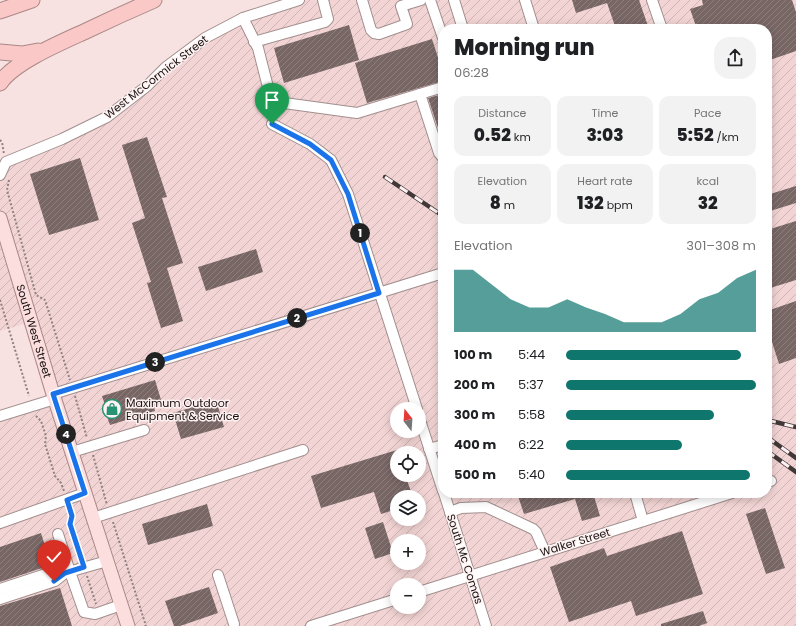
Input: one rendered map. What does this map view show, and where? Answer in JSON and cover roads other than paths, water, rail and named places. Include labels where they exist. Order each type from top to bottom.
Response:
[{"type":"highway","points":[[0,11],[32,0]]},
{"type":"highway","points":[[0,83],[3,78],[45,49],[154,0]]},
{"type":"highway","points":[[0,52],[22,54],[45,49]]},
{"type":"main road","name":"South West Street","points":[[0,218],[54,396],[128,626]]},
{"type":"street","name":"West McCormick Street","points":[[0,175],[6,162],[62,140],[107,117],[205,38],[243,18],[299,0]]},
{"type":"street","points":[[254,42],[325,22],[328,18],[323,0]]},
{"type":"street","points":[[362,0],[371,30],[374,33],[379,34],[407,24],[401,6],[417,1]]},
{"type":"street","points":[[430,0],[438,24]]},
{"type":"street","points":[[454,0],[461,24]]},
{"type":"street","points":[[525,0],[532,24]]},
{"type":"street","points":[[652,0],[660,24]]},
{"type":"street","points":[[243,18],[258,48],[270,95],[273,100],[278,102],[357,113],[438,89]]},
{"type":"street","points":[[420,94],[438,147]]},
{"type":"street","points":[[272,124],[310,144],[331,160],[348,194],[414,402]]},
{"type":"street","points":[[0,416],[32,406],[54,396],[438,275]]},
{"type":"street","points":[[72,452],[144,430]]},
{"type":"street","name":"South Mc Comas","points":[[426,438],[438,477]]},
{"type":"street","points":[[429,449],[438,446]]},
{"type":"street","points":[[93,518],[303,450]]},
{"type":"street","points":[[0,523],[85,493]]},
{"type":"street","name":"South Mc Comas","points":[[445,498],[486,626]]},
{"type":"street","points":[[636,498],[643,521]]},
{"type":"street","name":"Walker Street","points":[[426,590],[716,498]]},
{"type":"street","points":[[450,512],[461,508],[486,507],[533,529],[540,539],[545,552]]},
{"type":"street","points":[[58,534],[67,572],[84,612],[95,614],[121,605]]},
{"type":"street","points":[[0,588],[52,572],[67,572],[107,561]]},
{"type":"street","points":[[0,599],[54,581],[67,572]]},
{"type":"street","points":[[218,575],[232,625]]},
{"type":"street","points":[[311,626],[390,601]]},
{"type":"railway","points":[[385,177],[438,213]]},
{"type":"railway","points":[[772,421],[796,427]]},
{"type":"railway","points":[[772,441],[796,458]]},
{"type":"railway","points":[[772,455],[796,472]]},
{"type":"place","name":"Maximum Outdoor Equipment & Service","points":[[112,409]]}]
